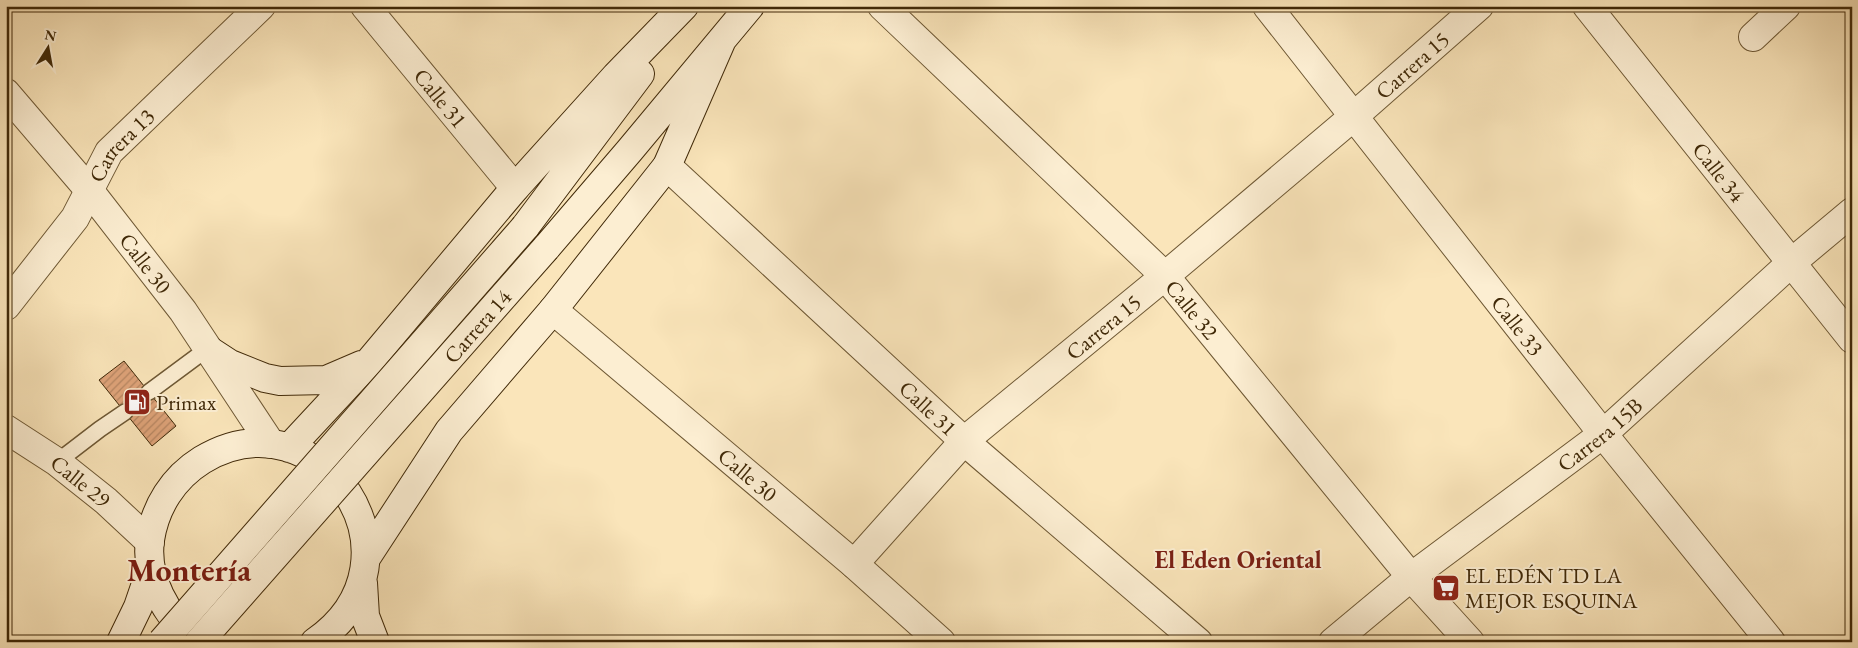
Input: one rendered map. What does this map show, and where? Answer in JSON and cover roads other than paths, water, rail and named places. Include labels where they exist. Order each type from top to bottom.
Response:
[{"type":"street","name":"Carrera 13","points":[[6,306],[75,218],[109,152],[261,6]]},
{"type":"street","name":"Calle 31","points":[[365,6],[515,188]]},
{"type":"street","points":[[280,446],[369,362],[515,188],[616,76],[684,6]]},
{"type":"street","name":"Carrera 14","points":[[162,642],[525,227],[690,6]]},
{"type":"street","name":"Carrera 14","points":[[200,642],[546,248],[750,6]]},
{"type":"street","name":"Calle 32","points":[[882,6],[1165,276],[1411,577],[1470,642]]},
{"type":"street","name":"Calle 33","points":[[1267,6],[1603,434],[1771,642]]},
{"type":"street","name":"Carrera 15","points":[[854,564],[964,441],[1165,276],[1353,117],[1479,6]]},
{"type":"street","name":"Calle 34","points":[[1587,6],[1852,338]]},
{"type":"street","points":[[1754,37],[1786,6]]},
{"type":"street","points":[[315,642],[332,630],[351,606],[364,569],[449,430],[553,310],[666,166],[721,42]]},
{"type":"street","name":"Calle 30","points":[[6,93],[89,190],[183,310],[207,349],[280,446]]},
{"type":"street","name":"Calle 31","points":[[666,166],[964,441],[1198,642]]},
{"type":"street","name":"Carrera 15B","points":[[1333,642],[1411,577],[1603,434],[1791,263],[1852,212]]},
{"type":"street","name":"Calle 30","points":[[553,310],[854,564],[941,642]]},
{"type":"street","points":[[207,349],[230,364],[265,378],[280,380],[326,380],[369,362]]},
{"type":"street","name":"Calle 29","points":[[6,429],[56,462],[106,501],[150,542]]},
{"type":"street","points":[[200,642],[173,618],[158,594],[151,569],[150,542],[156,514],[170,488],[190,467],[215,452],[242,445],[280,446],[315,460],[337,478],[354,502],[364,529],[365,616],[375,642]]},
{"type":"street","points":[[121,642],[138,607],[151,569]]},
{"type":"lane","points":[[149,392],[207,349]]},
{"type":"lane","points":[[56,462],[125,412]]},
{"type":"place","name":"Primax","points":[[137,402]]},
{"type":"place","name":"EL EDÉN TD LA MEJOR ESQUINA","points":[[1446,588]]},
{"type":"district","name":"El Eden Oriental","points":[[1238,560]]},
{"type":"district","name":"Montería","points":[[189,570]]}]
